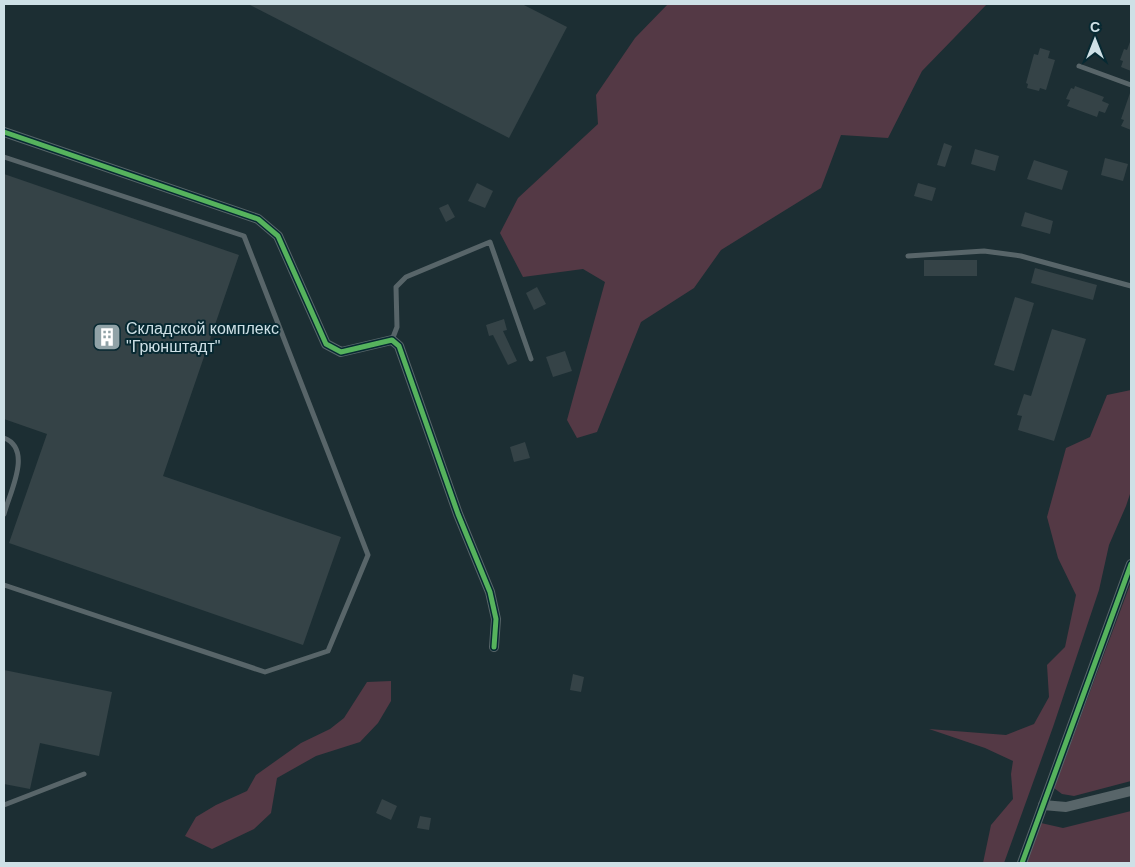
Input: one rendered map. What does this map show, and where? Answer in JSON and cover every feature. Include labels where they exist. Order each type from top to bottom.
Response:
[{"type":"street","points":[[4,132],[258,219],[278,236],[326,344],[341,352],[392,340],[399,346],[458,514],[490,592],[496,619],[494,647]]},
{"type":"street","points":[[1022,863],[1131,564]]},
{"type":"street","points":[[1044,805],[1066,807],[1131,791]]},
{"type":"lane","points":[[1079,66],[1131,85]]},
{"type":"lane","points":[[4,157],[244,236],[368,555],[328,651],[265,672],[4,586]]},
{"type":"lane","points":[[392,340],[397,327],[396,286],[406,276],[490,242],[531,359]]},
{"type":"lane","points":[[908,256],[984,251],[1021,256],[1131,286]]},
{"type":"lane","points":[[4,438],[9,440],[18,449],[20,462],[4,514]]},
{"type":"lane","points":[[4,805],[84,774]]},
{"type":"shaded area","points":[[668,4],[987,4],[922,71],[888,138],[841,135],[821,188],[721,250],[694,288],[641,322],[597,432],[577,438],[567,420],[605,282],[583,269],[523,277],[500,233],[518,198],[598,124],[596,95],[635,38]]},
{"type":"shaded area","points":[[1131,390],[1131,491],[1109,545],[1099,590],[1053,727],[1004,863],[983,863],[991,825],[1013,799],[1011,774],[1013,761],[985,748],[929,729],[1006,735],[1034,724],[1049,697],[1047,665],[1065,647],[1076,595],[1058,558],[1047,517],[1066,448],[1090,437],[1107,395]]},
{"type":"shaded area","points":[[1131,582],[1131,781],[1074,796],[1062,794],[1054,788]]},
{"type":"shaded area","points":[[391,681],[391,701],[378,723],[360,742],[316,756],[277,778],[271,813],[254,829],[212,849],[185,836],[196,817],[216,805],[247,791],[256,775],[301,743],[330,729],[344,718],[367,682]]},
{"type":"shaded area","points":[[1131,811],[1131,863],[1026,863],[1041,823],[1063,828]]},
{"type":"building","points":[[248,4],[522,4],[567,27],[509,138]]},
{"type":"building","points":[[1130,42],[1131,71],[1121,67],[1123,61],[1120,60],[1124,49],[1127,50]]},
{"type":"building","points":[[1040,48],[1050,51],[1048,58],[1055,60],[1046,90],[1040,88],[1039,91],[1027,88],[1028,84],[1026,83],[1034,54],[1038,55]]},
{"type":"building","points":[[1075,86],[1104,97],[1102,101],[1109,104],[1105,113],[1099,111],[1097,117],[1067,106],[1070,100],[1066,99],[1071,88],[1074,89]]},
{"type":"building","points":[[1130,93],[1131,130],[1121,126],[1124,120],[1121,119]]},
{"type":"building","points":[[944,143],[952,146],[945,167],[937,165]]},
{"type":"building","points":[[975,149],[999,156],[995,171],[971,164]]},
{"type":"building","points":[[1105,158],[1128,164],[1123,181],[1101,175]]},
{"type":"building","points":[[1034,160],[1068,171],[1062,190],[1027,179]]},
{"type":"building","name":"Складской комплекс \"Грюнштадт\"","points":[[4,174],[239,255],[163,476],[341,537],[303,645],[9,543],[47,434],[4,419]]},
{"type":"building","points":[[477,183],[493,191],[485,208],[468,201]]},
{"type":"building","points":[[918,183],[936,188],[932,201],[914,196]]},
{"type":"building","points":[[448,204],[455,217],[446,222],[439,208]]},
{"type":"building","points":[[1025,212],[1053,221],[1050,234],[1021,226]]},
{"type":"building","points":[[924,260],[977,260],[977,276],[924,276]]},
{"type":"building","points":[[1035,268],[1097,285],[1093,300],[1031,283]]},
{"type":"building","points":[[537,287],[546,304],[534,310],[526,293]]},
{"type":"building","points":[[1015,297],[1034,303],[1014,371],[994,365]]},
{"type":"building","points":[[504,319],[507,330],[503,331],[517,361],[508,365],[493,335],[489,336],[486,325]]},
{"type":"building","points":[[1052,329],[1086,339],[1054,441],[1018,430],[1022,416],[1017,415],[1024,394],[1031,396]]},
{"type":"building","points":[[565,351],[572,371],[553,377],[546,357]]},
{"type":"building","points":[[525,442],[530,458],[514,462],[510,447]]},
{"type":"building","points":[[4,670],[112,692],[99,756],[40,743],[30,789],[4,784]]},
{"type":"building","points":[[573,674],[584,677],[581,692],[570,690]]},
{"type":"building","points":[[382,799],[397,806],[391,820],[376,813]]},
{"type":"building","points":[[420,816],[431,818],[429,830],[417,828]]},
{"type":"cycle path","points":[[4,132],[258,219],[278,236],[326,344],[341,352],[392,340],[399,346],[458,514],[490,592],[496,619],[494,647]]},
{"type":"cycle path","points":[[1022,863],[1131,564]]},
{"type":"place","name":"Складской комплекс \"Грюнштадт\"","points":[[107,337]]}]
